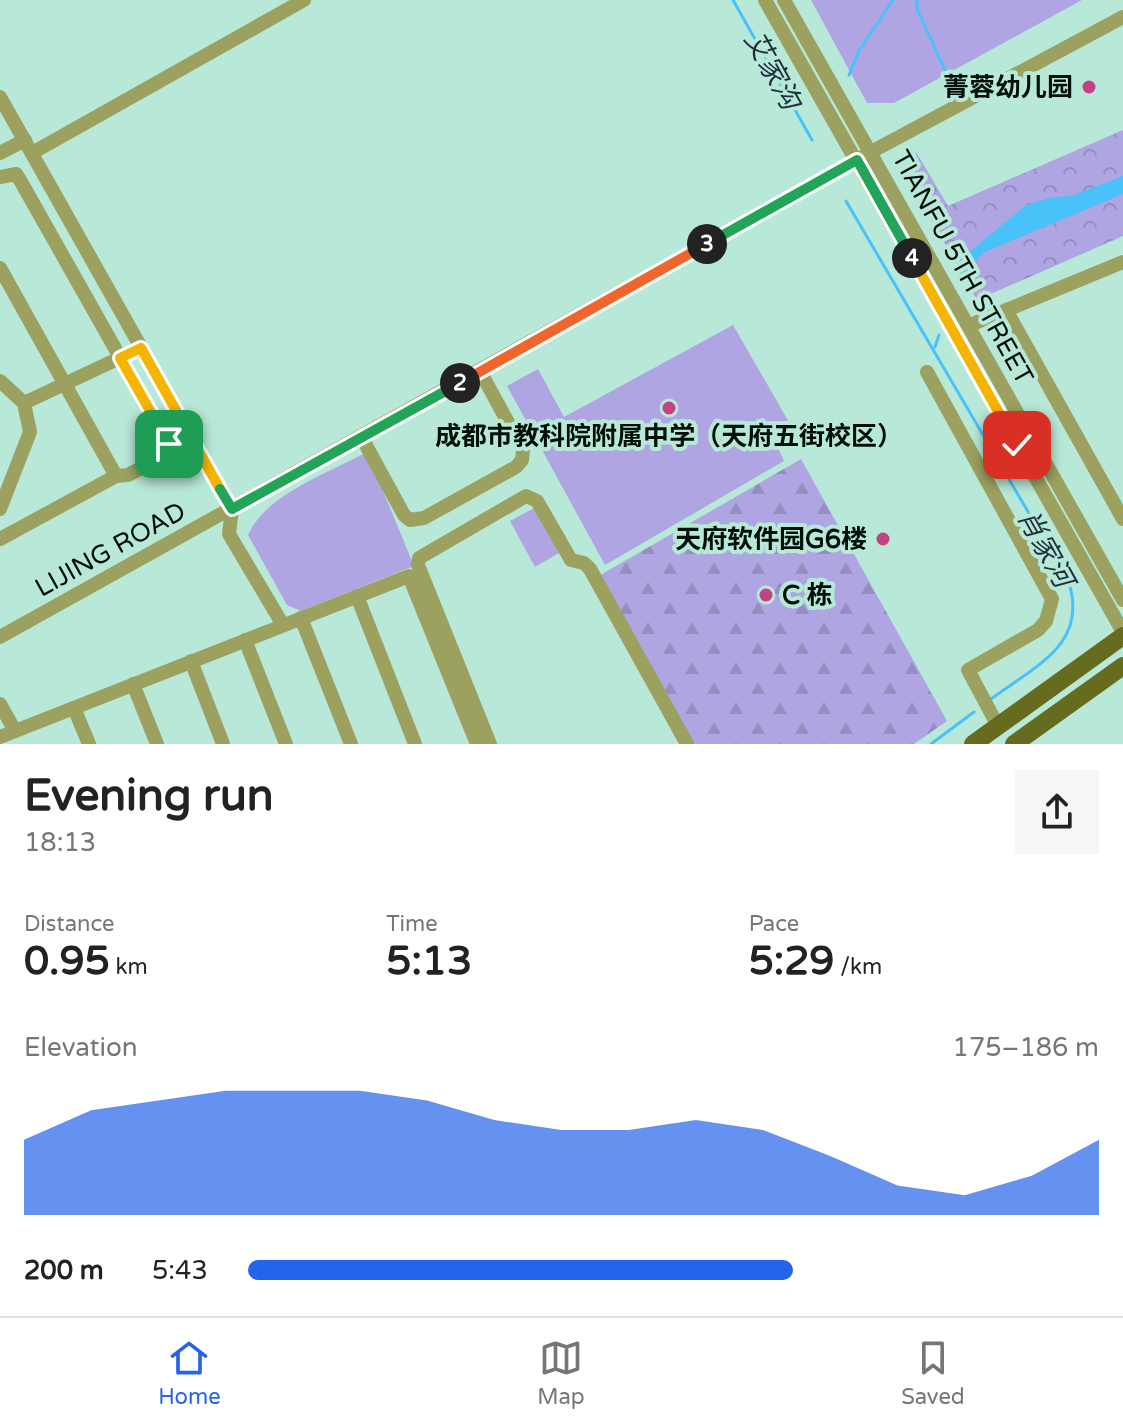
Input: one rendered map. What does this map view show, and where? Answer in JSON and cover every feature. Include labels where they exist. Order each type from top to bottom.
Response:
[{"type":"main road","points":[[973,744],[1123,634]]},
{"type":"main road","points":[[1014,744],[1123,666]]},
{"type":"street","points":[[0,153],[28,146],[304,0]]},
{"type":"street","name":"TIANFU 5TH STREET","points":[[765,0],[1123,634]]},
{"type":"street","name":"TIANFU 5TH STREET","points":[[784,0],[1123,600]]},
{"type":"street","name":"LIJING ROAD","points":[[0,637],[871,152],[1123,17]]},
{"type":"street","points":[[0,97],[232,509],[229,534],[283,625]]},
{"type":"street","points":[[0,177],[16,174],[20,180],[169,449],[164,456],[128,475],[116,476],[0,539]]},
{"type":"street","points":[[975,323],[1123,262]]},
{"type":"street","points":[[0,268],[116,476]]},
{"type":"street","points":[[1006,310],[1123,519]]},
{"type":"street","points":[[24,403],[141,348]]},
{"type":"street","points":[[362,438],[404,515],[410,520],[424,518],[490,482],[516,467],[524,455],[480,371]]},
{"type":"street","points":[[927,372],[1052,599],[1046,621],[1038,630],[968,670],[998,726]]},
{"type":"street","points":[[0,381],[24,403],[30,432],[0,509]]},
{"type":"street","points":[[490,744],[418,565],[419,558],[526,496],[537,501],[571,560],[584,563],[590,569],[687,744]]},
{"type":"street","points":[[0,737],[409,576],[477,744]]},
{"type":"street","points":[[357,596],[415,744]]},
{"type":"street","points":[[301,618],[351,744]]},
{"type":"street","points":[[245,640],[286,744]]},
{"type":"street","points":[[191,661],[223,744]]},
{"type":"street","points":[[133,684],[157,744]]},
{"type":"street","points":[[0,704],[26,744]]},
{"type":"street","points":[[74,708],[89,744]]},
{"type":"green space","points":[[811,0],[1082,0],[894,103],[867,103]]},
{"type":"green space","points":[[1123,130],[1123,236],[977,300],[908,178],[916,152],[948,206]]},
{"type":"green space","points":[[733,325],[790,424],[778,448],[784,461],[605,565],[507,386],[538,369],[564,417]]},
{"type":"green space","points":[[367,452],[414,566],[301,611],[287,605],[248,535],[269,508],[284,496]]},
{"type":"green space","points":[[801,459],[947,721],[914,744],[694,744],[597,577]]},
{"type":"green space","points":[[534,508],[559,553],[535,567],[510,521]]},
{"type":"water","points":[[1123,176],[1123,194],[985,252],[968,268],[965,281],[955,264],[1026,205],[1074,195]]},
{"type":"waterway","name":"艾家沟","points":[[733,0],[812,140]]},
{"type":"waterway","points":[[849,75],[859,51],[893,0]]},
{"type":"waterway","points":[[917,0],[917,9],[950,81]]},
{"type":"waterway","name":"肖家河","points":[[846,201],[1068,580],[1073,602],[1065,637],[1040,664],[991,699]]},
{"type":"waterway","name":"肖家河","points":[[935,347],[939,335]]},
{"type":"waterway","name":"肖家河","points":[[931,744],[974,712]]},
{"type":"place","name":"菁蓉幼儿园","points":[[1089,87]]},
{"type":"place","name":"成都市教科院附属中学（天府五街校区）","points":[[669,408]]},
{"type":"place","name":"天府软件园G6楼","points":[[883,539]]},
{"type":"place","name":"C 栋","points":[[766,595]]},
{"type":"route","points":[[169,444],[120,358],[141,348],[232,509],[857,160],[1017,445]]}]
